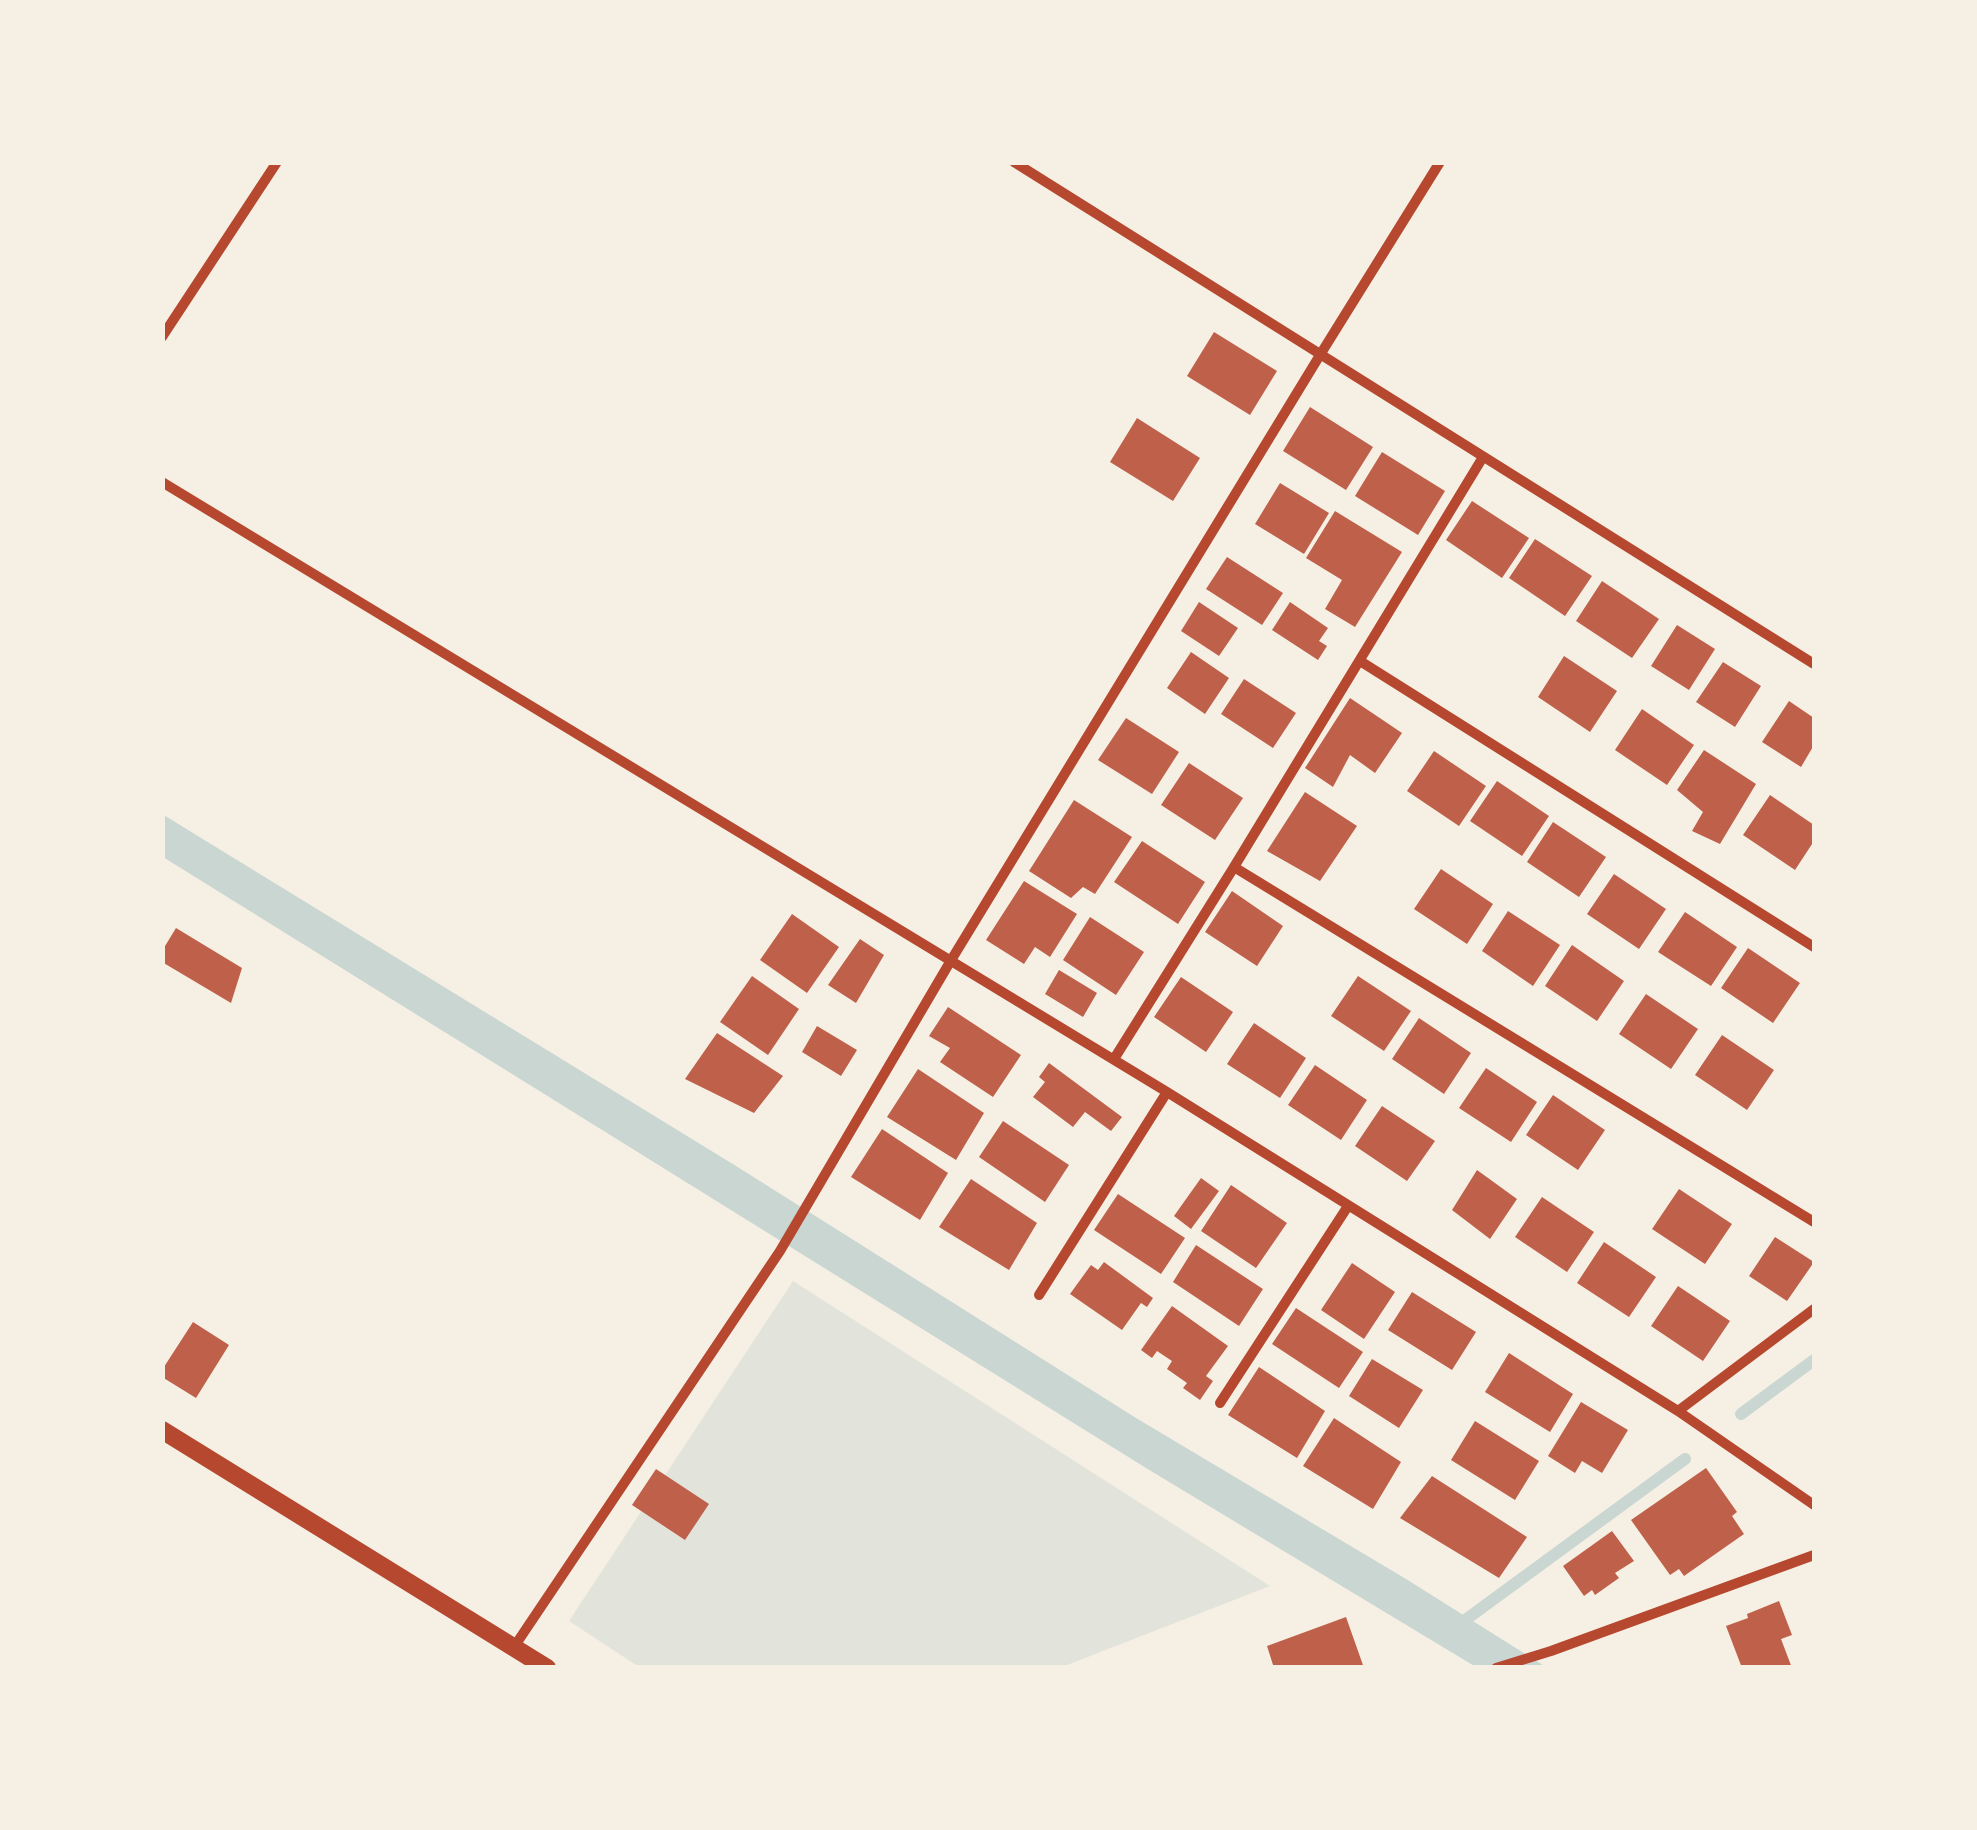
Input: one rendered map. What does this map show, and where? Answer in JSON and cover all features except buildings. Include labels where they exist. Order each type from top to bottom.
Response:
[{"type":"street","points":[[162,337],[277,162]]},
{"type":"street","points":[[1014,162],[1814,664]]},
{"type":"street","points":[[514,1647],[780,1251],[950,962],[1440,162]]},
{"type":"street","points":[[1114,1059],[1484,457]]},
{"type":"street","points":[[162,482],[1114,1059],[1678,1411],[1814,1505]]},
{"type":"street","points":[[1360,661],[1814,947]]},
{"type":"street","points":[[1234,867],[1814,1222]]},
{"type":"street","points":[[1039,1295],[1167,1092]]},
{"type":"street","points":[[1220,1403],[1348,1206]]},
{"type":"street","points":[[1678,1411],[1814,1310]]},
{"type":"street","points":[[162,1430],[547,1668]]},
{"type":"street","points":[[1496,1668],[1551,1652],[1814,1556]]},
{"type":"shaded area","points":[[162,814],[736,1166],[1136,1418],[1546,1667],[1476,1667],[1146,1468],[163,857]]},
{"type":"shaded area","points":[[793,1281],[1270,1586],[1062,1667],[639,1667],[569,1621]]},
{"type":"waterway","points":[[1741,1414],[1814,1360]]},
{"type":"waterway","points":[[1457,1626],[1685,1459]]}]
